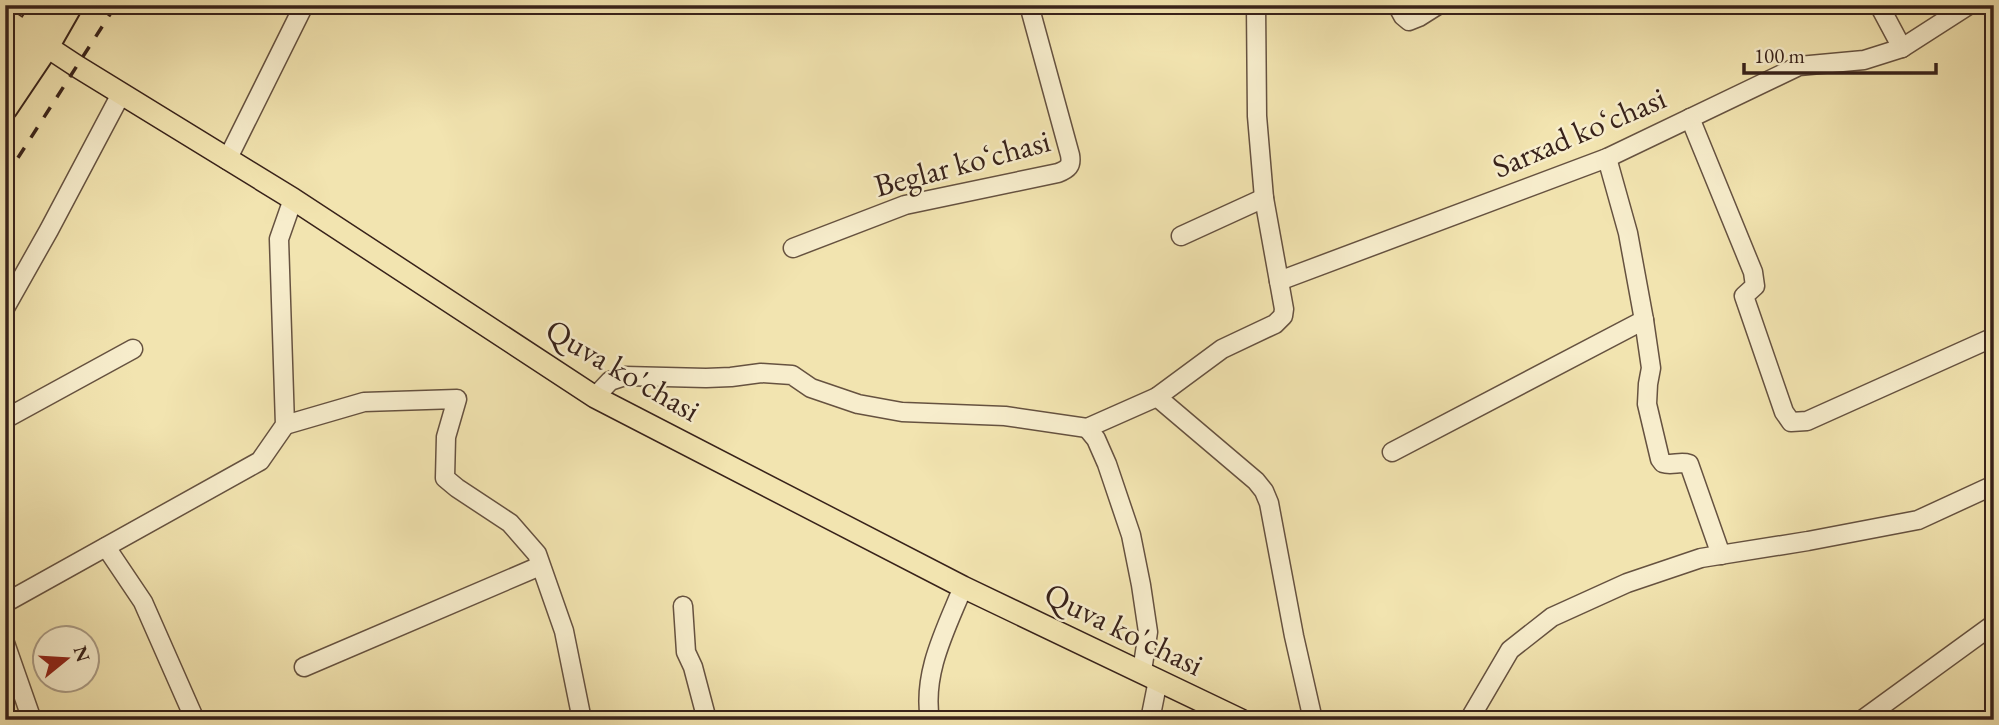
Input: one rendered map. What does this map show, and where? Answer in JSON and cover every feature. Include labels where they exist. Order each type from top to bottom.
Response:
[{"type":"highway","points":[[5,108],[37,40],[45,5]]},
{"type":"highway","points":[[5,67],[37,40],[70,5]]},
{"type":"main road","name":"Quva ko'chasi","points":[[5,19],[121,94],[293,199],[595,397],[963,587],[1241,720]]},
{"type":"street","points":[[227,160],[304,5]]},
{"type":"street","name":"Beglar koʻchasi","points":[[793,248],[905,205],[1058,173],[1069,167],[1072,163],[1070,155],[1028,5]]},
{"type":"street","points":[[595,397],[610,381],[625,376],[706,378],[771,373],[792,375],[811,388],[858,404],[902,412],[1005,416],[1087,428],[1157,397],[1222,348],[1283,316],[1284,309],[1264,198],[1257,116],[1256,5]]},
{"type":"street","points":[[1397,5],[1402,16],[1409,21],[1438,5]]},
{"type":"street","points":[[1880,5],[1902,48]]},
{"type":"street","name":"Sarxad koʻchasi","points":[[1279,281],[1607,158],[1799,66],[1864,60],[1902,48],[1969,5]]},
{"type":"street","points":[[5,308],[50,230],[121,94]]},
{"type":"street","points":[[1690,118],[1753,272],[1755,286],[1744,296],[1784,412],[1791,422],[1807,421],[1994,337]]},
{"type":"street","points":[[1607,158],[1628,233],[1644,320],[1651,368],[1647,404],[1660,459],[1668,465],[1683,462],[1689,464],[1721,555]]},
{"type":"street","points":[[1181,236],[1264,198]]},
{"type":"street","points":[[5,603],[260,461],[285,425],[279,239],[293,199]]},
{"type":"street","points":[[1392,452],[1644,320]]},
{"type":"street","points":[[5,419],[133,349]]},
{"type":"street","points":[[1157,397],[1256,481],[1264,491],[1269,503],[1313,720]]},
{"type":"street","points":[[285,425],[364,402],[457,399],[446,438],[445,478],[510,523],[537,554],[564,631],[582,720]]},
{"type":"street","points":[[1087,428],[1096,439],[1107,464],[1131,535],[1148,632],[1150,720]]},
{"type":"street","points":[[1469,720],[1510,650],[1552,617],[1627,583],[1701,558],[1918,520],[1994,485]]},
{"type":"street","points":[[106,547],[143,602],[195,720]]},
{"type":"street","points":[[304,667],[540,565]]},
{"type":"street","points":[[930,720],[928,684],[937,650],[963,587]]},
{"type":"street","points":[[683,607],[686,652],[693,667],[706,720]]},
{"type":"street","points":[[1862,720],[1994,624]]},
{"type":"street","points":[[5,643],[32,720]]},
{"type":"railway","points":[[5,178],[116,5]]}]
